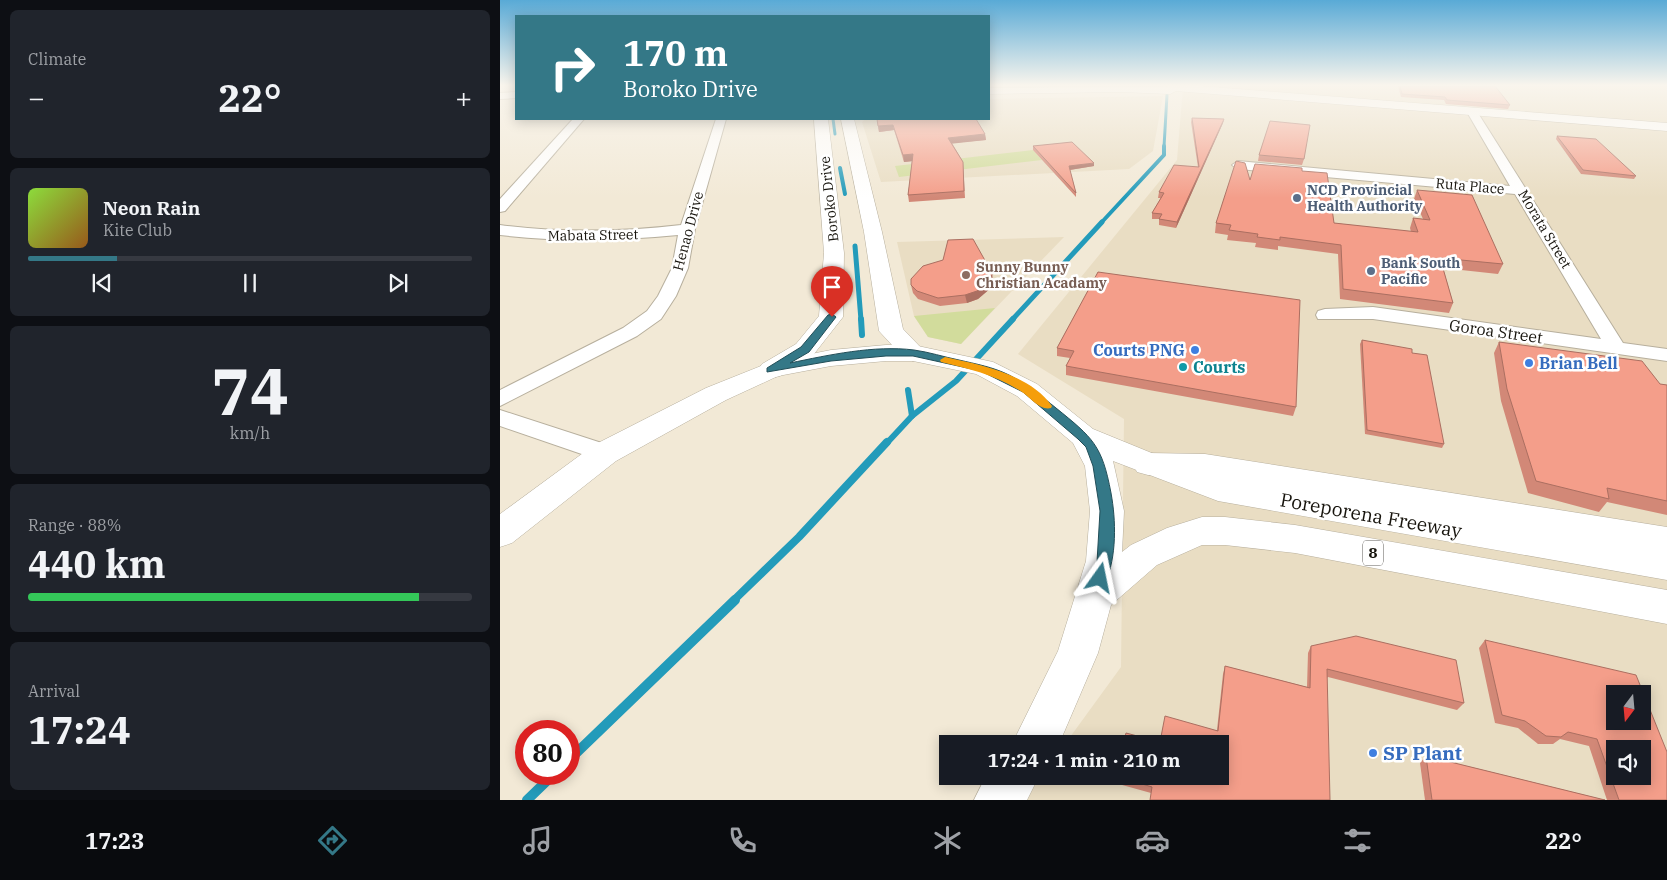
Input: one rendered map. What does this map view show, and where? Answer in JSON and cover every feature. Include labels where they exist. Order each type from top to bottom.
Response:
[{"type":"main road","name":"Boroko Drive","points":[[771,370],[805,349],[832,317],[834,253],[821,123]]},
{"type":"main road","name":"Boroko Drive","points":[[848,123],[873,232],[891,331],[921,355]]},
{"type":"main road","points":[[1619,123],[1667,127]]},
{"type":"main road","points":[[500,533],[605,453],[716,394],[771,370],[831,358],[886,353],[921,355],[984,368],[1027,390],[1083,436],[1091,446],[1100,466],[1107,511],[1104,562],[1078,653],[1060,695],[1040,735]]},
{"type":"main road","name":"Poreporena Freeway","points":[[1083,436],[1148,464],[1218,489],[1667,566]]},
{"type":"main road","points":[[1148,464],[1205,465],[1667,541]]},
{"type":"main road","name":"8","points":[[1095,595],[1144,555],[1179,538],[1202,531],[1225,531],[1294,539],[1667,607]]},
{"type":"main road","points":[[998,800],[1009,785]]},
{"type":"street","points":[[500,208],[575,123]]},
{"type":"street","name":"Henao Drive","points":[[500,400],[630,332],[654,315],[680,268],[686,229],[720,123]]},
{"type":"street","name":"Morata Street","points":[[1479,123],[1616,348]]},
{"type":"street","name":"Ruta Place","points":[[1238,165],[1522,191]]},
{"type":"street","name":"Mabata Street","points":[[500,230],[544,236],[597,238],[686,229]]},
{"type":"street","name":"Goroa Street","points":[[1325,315],[1373,313],[1667,355]]},
{"type":"street","points":[[500,418],[605,453]]},
{"type":"shaded area","points":[[862,123],[1158,123],[1153,151],[1129,169],[881,182]]},
{"type":"shaded area","points":[[1180,123],[1667,123],[1667,800],[1024,800],[1035,785],[1229,785],[1229,735],[1072,735],[1121,667],[1124,419],[1018,354],[1177,160]]},
{"type":"shaded area","name":"Sunny Bunny Christian Acadamy","points":[[1064,237],[961,344],[928,337],[914,316],[897,242]]},
{"type":"green space","points":[[1033,150],[1042,160],[899,177],[895,166]]},
{"type":"green space","points":[[995,308],[961,344],[928,337],[914,316]]},
{"type":"building","points":[[878,123],[979,123],[985,134],[948,138],[963,162],[964,191],[908,195],[913,154],[903,155],[893,125],[878,126]]},
{"type":"building","points":[[1193,123],[1222,123],[1177,222],[1159,219],[1162,214],[1152,213],[1164,193],[1159,192],[1174,165],[1199,167]]},
{"type":"building","points":[[1269,123],[1310,125],[1304,159],[1259,155]]},
{"type":"building","points":[[1557,136],[1596,139],[1636,176],[1583,170]]},
{"type":"building","points":[[1072,142],[1094,163],[1069,166],[1076,193],[1033,146]]},
{"type":"building","points":[[1236,161],[1245,163],[1250,180],[1255,164],[1302,168],[1302,171],[1327,173],[1334,223],[1418,232],[1413,218],[1430,220],[1417,190],[1472,195],[1503,264],[1440,258],[1453,303],[1343,289],[1341,245],[1280,237],[1280,240],[1257,237],[1258,234],[1229,230],[1231,225],[1216,223]]},
{"type":"building","points":[[973,239],[992,273],[991,280],[977,291],[965,295],[938,298],[917,291],[911,285],[911,279],[923,266],[943,260],[948,240]]},
{"type":"building","points":[[1098,272],[1300,300],[1296,407],[1066,366],[1074,351],[1057,348]]},
{"type":"building","points":[[1362,340],[1412,349],[1412,353],[1427,355],[1444,444],[1367,430]]},
{"type":"building","points":[[1499,342],[1642,361],[1660,384],[1667,385],[1667,501],[1607,488],[1609,499],[1536,481],[1507,389]]},
{"type":"building","points":[[1356,636],[1456,660],[1464,703],[1327,669],[1330,800],[1150,800],[1152,787],[1145,785],[1229,785],[1229,735],[1161,735],[1165,716],[1218,731],[1225,666],[1310,688],[1311,646]]},
{"type":"building","points":[[1485,640],[1636,675],[1640,685],[1606,685],[1606,730],[1651,730],[1651,712],[1667,752],[1667,800],[1619,800],[1614,785],[1651,785],[1651,740],[1606,740],[1606,764],[1597,739],[1568,732],[1561,737],[1546,736],[1525,721],[1502,715]]},
{"type":"building","points":[[1426,756],[1605,800],[1432,800]]},
{"type":"waterway","points":[[834,123],[835,134]]},
{"type":"waterway","points":[[1164,147],[1165,123]]},
{"type":"waterway","points":[[1101,223],[1164,155],[1164,147]]},
{"type":"waterway","points":[[840,168],[845,194]]},
{"type":"waterway","points":[[1012,320],[1102,222]]},
{"type":"waterway","points":[[855,246],[861,320]]},
{"type":"waterway","points":[[861,319],[862,335]]},
{"type":"waterway","points":[[912,416],[956,381],[1013,319]]},
{"type":"waterway","points":[[908,390],[912,416]]},
{"type":"waterway","points":[[886,444],[912,416]]},
{"type":"waterway","points":[[733,601],[799,537],[887,442]]},
{"type":"waterway","points":[[580,749],[735,600]]},
{"type":"waterway","points":[[527,800],[543,785]]},
{"type":"slow traffic","points":[[945,360],[984,368],[1005,377],[1027,390],[1047,406]]},
{"type":"place","name":"NCD Provincial Health Authority","points":[[1297,198]]},
{"type":"place","name":"Bank South Pacific","points":[[1371,271]]},
{"type":"place","name":"Sunny Bunny Christian Acadamy","points":[[966,275]]},
{"type":"place","name":"Courts PNG","points":[[1195,350]]},
{"type":"place","name":"Brian Bell","points":[[1529,363]]},
{"type":"place","name":"Courts","points":[[1183,367]]},
{"type":"place","name":"SP Plant","points":[[1373,753]]},
{"type":"route","points":[[832,317],[805,349],[771,370],[831,358],[886,353],[913,353],[929,356],[984,368],[1005,377],[1027,390],[1083,436],[1091,446],[1100,466],[1107,511],[1106,547],[1100,578]]}]
